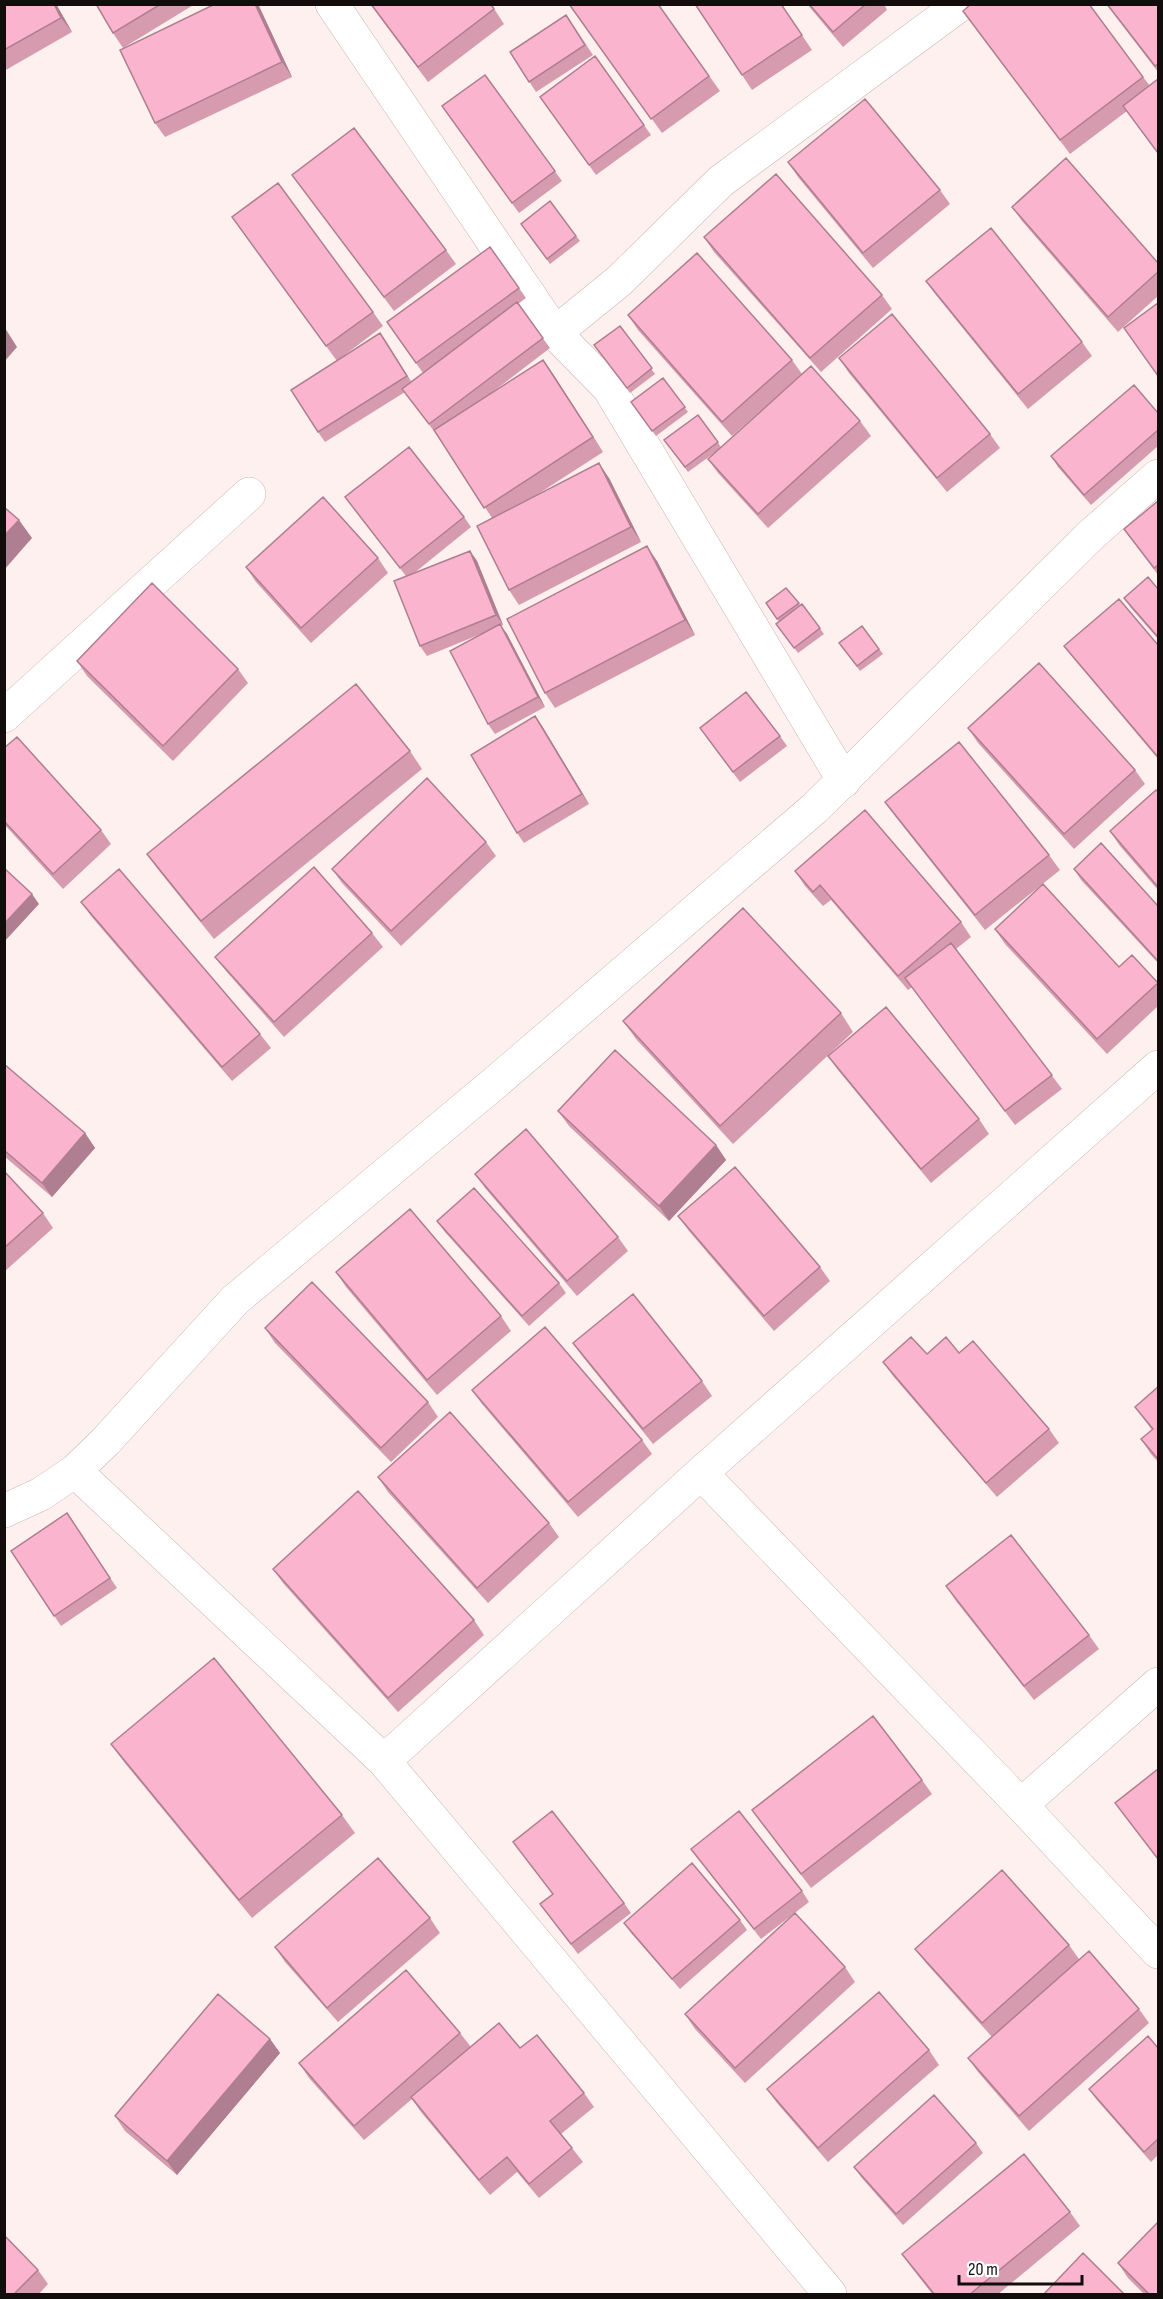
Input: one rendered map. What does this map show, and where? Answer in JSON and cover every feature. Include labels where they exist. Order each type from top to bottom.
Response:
[{"type":"street","points":[[332,4],[555,333],[609,388],[844,781]]},
{"type":"street","points":[[555,333],[619,281],[721,181],[961,4]]},
{"type":"street","points":[[4,1511],[41,1494],[75,1471],[105,1442],[236,1300],[515,1066],[815,808],[1091,535],[1158,476]]},
{"type":"street","points":[[4,716],[249,494]]},
{"type":"street","points":[[384,1761],[701,1473],[1158,1067]]},
{"type":"street","points":[[75,1471],[384,1761],[830,2295]]},
{"type":"street","points":[[701,1473],[1158,1952]]},
{"type":"street","points":[[1021,1806],[1158,1684]]},
{"type":"building","points":[[4,4],[54,4],[61,18],[4,50]]},
{"type":"building","points":[[96,4],[161,4],[113,33]]},
{"type":"building","points":[[215,4],[255,4],[282,62],[155,123],[120,50]]},
{"type":"building","points":[[371,4],[491,4],[494,9],[418,67]]},
{"type":"building","points":[[569,4],[658,4],[709,76],[651,119]]},
{"type":"building","points":[[695,4],[781,4],[802,35],[742,75]]},
{"type":"building","points":[[809,4],[866,4],[833,32]]},
{"type":"building","points":[[971,4],[1089,4],[1143,77],[1060,140],[963,11]]},
{"type":"building","points":[[1107,4],[1158,4],[1158,64],[1155,66]]},
{"type":"building","points":[[566,15],[585,45],[529,82],[510,52]]},
{"type":"building","points":[[595,56],[644,125],[589,165],[540,97]]},
{"type":"building","points":[[485,75],[555,171],[512,203],[442,106]]},
{"type":"building","points":[[1158,79],[1158,153],[1123,106]]},
{"type":"building","points":[[865,99],[940,190],[863,253],[788,162]]},
{"type":"building","points":[[354,128],[446,250],[384,297],[292,175]]},
{"type":"building","points":[[1066,158],[1158,263],[1158,272],[1108,317],[1012,207]]},
{"type":"building","points":[[776,174],[882,295],[810,358],[704,237]]},
{"type":"building","points":[[278,183],[373,312],[326,346],[232,217]]},
{"type":"building","points":[[550,201],[576,236],[547,259],[521,224]]},
{"type":"building","points":[[991,228],[1082,342],[1018,394],[926,281]]},
{"type":"building","points":[[490,247],[519,288],[416,363],[387,322]]},
{"type":"building","points":[[697,253],[792,360],[722,422],[628,315]]},
{"type":"building","points":[[517,302],[543,338],[429,424],[402,389]]},
{"type":"building","points":[[1158,303],[1158,376],[1124,328]]},
{"type":"building","points":[[892,314],[990,434],[937,478],[839,358]]},
{"type":"building","points":[[620,326],[652,368],[627,388],[594,345]]},
{"type":"building","points":[[380,333],[407,376],[318,432],[291,390]]},
{"type":"building","points":[[543,360],[593,437],[484,508],[434,430]]},
{"type":"building","points":[[811,366],[860,421],[758,514],[708,459]]},
{"type":"building","points":[[663,378],[685,407],[652,431],[631,402]]},
{"type":"building","points":[[1134,385],[1158,413],[1158,430],[1084,495],[1051,456]]},
{"type":"building","points":[[698,415],[718,442],[685,467],[664,440]]},
{"type":"building","points":[[409,447],[464,517],[400,568],[345,497]]},
{"type":"building","points":[[599,463],[631,527],[509,590],[477,526]]},
{"type":"building","points":[[323,497],[378,558],[301,628],[246,567]]},
{"type":"building","points":[[1158,501],[1158,565],[1154,568],[1124,529]]},
{"type":"building","points":[[4,507],[19,520],[4,536]]},
{"type":"building","points":[[647,546],[685,620],[545,693],[507,619]]},
{"type":"building","points":[[470,551],[496,615],[420,646],[394,581]]},
{"type":"building","points":[[1148,577],[1158,589],[1158,637],[1124,598]]},
{"type":"building","points":[[152,583],[238,669],[163,746],[77,661]]},
{"type":"building","points":[[786,588],[799,603],[777,619],[766,603]]},
{"type":"building","points":[[1119,599],[1158,645],[1158,757],[1064,646]]},
{"type":"building","points":[[802,604],[820,628],[794,648],[776,624]]},
{"type":"building","points":[[500,624],[538,697],[488,724],[450,651]]},
{"type":"building","points":[[862,626],[879,649],[857,666],[839,643]]},
{"type":"building","points":[[1039,663],[1135,770],[1064,834],[968,728]]},
{"type":"building","points":[[356,684],[410,751],[201,921],[147,854]]},
{"type":"building","points":[[746,692],[780,736],[733,772],[700,728]]},
{"type":"building","points":[[535,716],[582,794],[517,833],[471,755]]},
{"type":"building","points":[[17,737],[101,830],[53,874],[4,821],[4,748]]},
{"type":"building","points":[[959,742],[1049,855],[975,915],[885,802]]},
{"type":"building","points":[[427,778],[486,842],[391,931],[332,869]]},
{"type":"building","points":[[1156,790],[1158,792],[1158,887],[1110,831]]},
{"type":"building","points":[[865,810],[961,922],[898,976],[820,885],[813,892],[795,871]]},
{"type":"building","points":[[1101,843],[1158,906],[1158,961],[1074,869]]},
{"type":"building","points":[[314,867],[372,933],[274,1022],[215,957]]},
{"type":"building","points":[[4,868],[32,894],[4,924]]},
{"type":"building","points":[[119,869],[260,1034],[222,1067],[81,902]]},
{"type":"building","points":[[1043,884],[1119,967],[1132,955],[1158,983],[1097,1039],[995,929]]},
{"type":"building","points":[[743,908],[841,1013],[720,1126],[623,1021]]},
{"type":"building","points":[[951,943],[1052,1075],[1005,1111],[905,978]]},
{"type":"building","points":[[886,1007],[979,1119],[921,1169],[828,1056]]},
{"type":"building","points":[[615,1050],[716,1145],[659,1206],[558,1111]]},
{"type":"building","points":[[4,1064],[85,1133],[42,1183],[4,1150]]},
{"type":"building","points":[[526,1129],[618,1237],[567,1281],[475,1174]]},
{"type":"building","points":[[735,1167],[820,1267],[764,1316],[678,1216]]},
{"type":"building","points":[[4,1171],[43,1213],[4,1248]]},
{"type":"building","points":[[474,1188],[559,1283],[522,1316],[437,1221]]},
{"type":"building","points":[[410,1209],[501,1316],[427,1380],[336,1272]]},
{"type":"building","points":[[312,1282],[428,1402],[381,1448],[265,1328]]},
{"type":"building","points":[[633,1294],[702,1381],[643,1429],[573,1343]]},
{"type":"building","points":[[545,1327],[642,1440],[568,1502],[472,1390]]},
{"type":"building","points":[[911,1337],[927,1354],[946,1337],[959,1353],[973,1341],[1049,1429],[986,1483],[883,1362]]},
{"type":"building","points":[[1158,1387],[1158,1459],[1141,1439],[1153,1429],[1135,1407]]},
{"type":"building","points":[[450,1412],[549,1523],[477,1588],[378,1477]]},
{"type":"building","points":[[358,1491],[474,1620],[388,1698],[273,1569]]},
{"type":"building","points":[[67,1513],[110,1578],[54,1616],[11,1551]]},
{"type":"building","points":[[1011,1535],[1089,1635],[1024,1686],[946,1586]]},
{"type":"building","points":[[214,1658],[342,1815],[239,1900],[111,1744]]},
{"type":"building","points":[[873,1716],[922,1780],[801,1874],[752,1810]]},
{"type":"building","points":[[1158,1769],[1158,1859],[1115,1803]]},
{"type":"building","points":[[552,1811],[624,1903],[571,1944],[540,1904],[553,1894],[513,1842]]},
{"type":"building","points":[[739,1811],[802,1891],[754,1929],[691,1849]]},
{"type":"building","points":[[378,1858],[430,1918],[327,2008],[275,1947]]},
{"type":"building","points":[[692,1863],[740,1920],[672,1979],[624,1923]]},
{"type":"building","points":[[1002,1870],[1069,1945],[982,2023],[915,1949]]},
{"type":"building","points":[[795,1913],[845,1967],[735,2068],[685,2014]]},
{"type":"building","points":[[1089,1951],[1139,2009],[1019,2116],[968,2058]]},
{"type":"building","points":[[406,1970],[460,2033],[354,2126],[299,2063]]},
{"type":"building","points":[[879,1992],[929,2050],[818,2148],[767,2089]]},
{"type":"building","points":[[218,1994],[270,2039],[167,2161],[115,2116]]},
{"type":"building","points":[[499,2023],[520,2048],[537,2035],[584,2093],[550,2121],[572,2148],[529,2184],[507,2157],[479,2180],[411,2097]]},
{"type":"building","points":[[1148,2036],[1158,2048],[1158,2139],[1144,2152],[1089,2089]]},
{"type":"building","points":[[934,2095],[976,2143],[896,2214],[854,2167]]},
{"type":"building","points":[[1024,2154],[1070,2212],[969,2295],[935,2295],[902,2254]]},
{"type":"building","points":[[1158,2222],[1158,2295],[1150,2295],[1118,2263]]},
{"type":"building","points":[[4,2235],[38,2270],[13,2295],[4,2295]]},
{"type":"building","points":[[1083,2253],[1125,2295],[1043,2295]]}]
